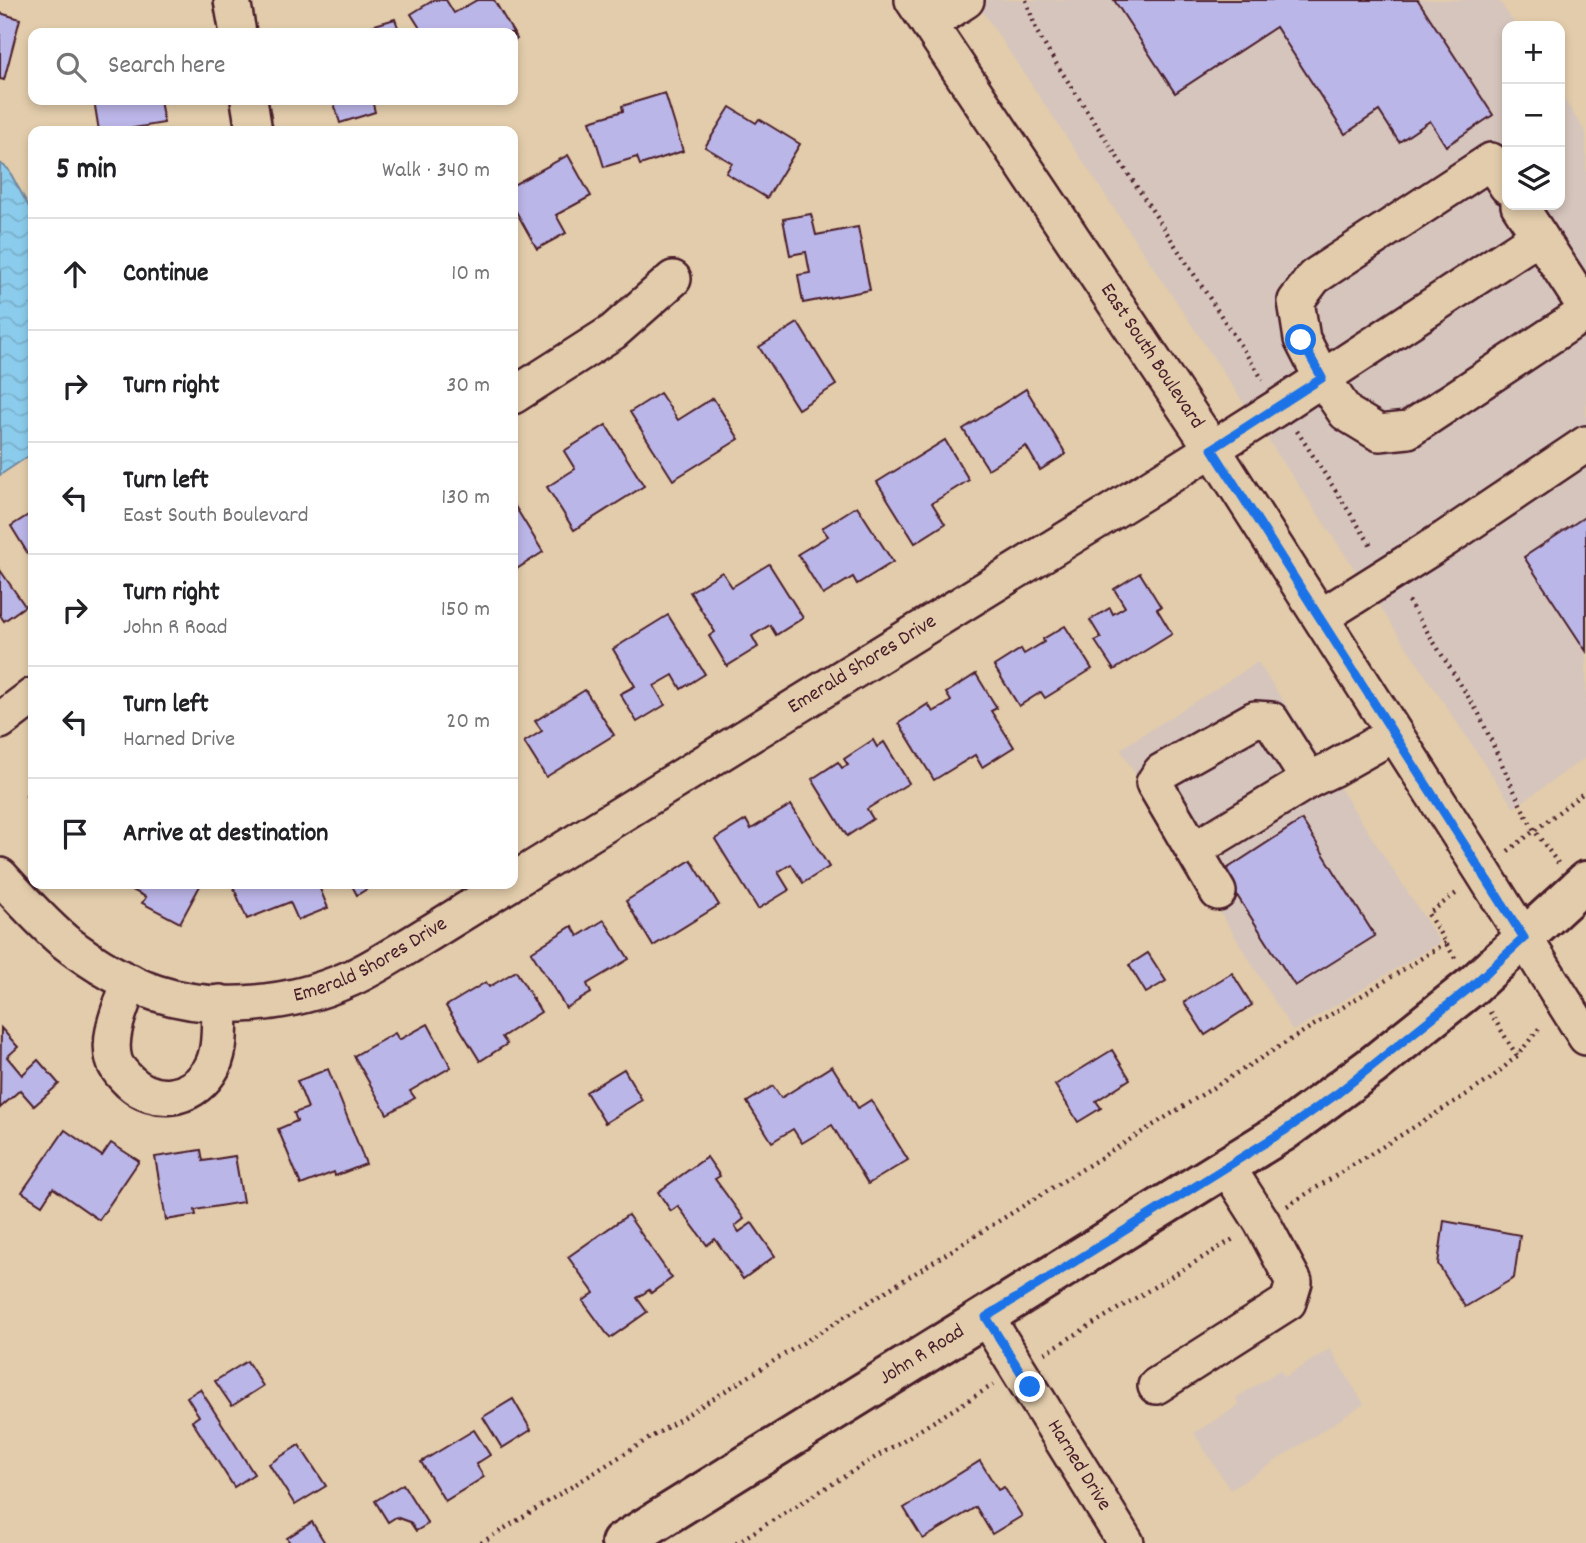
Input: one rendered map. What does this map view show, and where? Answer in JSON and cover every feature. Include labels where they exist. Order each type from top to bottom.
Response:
[{"type":"main road","name":"John R Road","points":[[621,1543],[1284,1131],[1338,1093],[1472,986],[1586,881]]},
{"type":"street","points":[[232,0],[237,28]]},
{"type":"street","points":[[921,12],[966,0]]},
{"type":"street","name":"East South Boulevard","points":[[921,12],[1156,363],[1321,617],[1586,1037]]},
{"type":"street","points":[[250,105],[253,126]]},
{"type":"street","points":[[1502,178],[1491,160],[1314,277],[1296,300],[1301,340],[1346,413],[1378,433],[1408,430],[1586,310],[1522,210]]},
{"type":"street","name":"Emerald Shores Drive","points":[[518,879],[1212,449],[1539,236]]},
{"type":"street","points":[[518,393],[614,332],[673,279]]},
{"type":"street","points":[[1321,617],[1445,539],[1586,444]]},
{"type":"street","points":[[0,721],[28,700]]},
{"type":"street","points":[[1218,891],[1154,783],[1161,772],[1255,719],[1270,720],[1309,780]]},
{"type":"street","points":[[1194,850],[1309,780],[1394,734]]},
{"type":"street","name":"Emerald Shores Drive","points":[[0,876],[63,940],[101,967],[157,993],[220,1003],[275,1002],[323,990],[380,962],[501,889]]},
{"type":"street","points":[[130,982],[112,1041],[114,1061],[124,1077],[151,1096],[180,1095],[196,1087],[209,1071],[215,1059],[220,1003]]},
{"type":"street","points":[[1156,1386],[1288,1302],[1294,1282],[1262,1222],[1227,1167]]},
{"type":"street","name":"Harned Drive","points":[[986,1317],[1126,1543]]},
{"type":"path","points":[[1026,0],[1037,32],[1050,54],[1268,388]]},
{"type":"path","points":[[1290,420],[1378,556]]},
{"type":"path","points":[[1407,601],[1479,714],[1534,830],[1547,848]]},
{"type":"path","points":[[1516,844],[1586,792]]},
{"type":"path","points":[[1450,899],[1428,914],[1453,954]]},
{"type":"path","points":[[481,1543],[1446,943]]},
{"type":"path","points":[[1500,1028],[1517,1056],[1534,1033]]},
{"type":"path","points":[[736,1543],[993,1385]]},
{"type":"shaded area","points":[[975,0],[1499,0],[1513,21],[1502,21],[1502,210],[1565,210],[1565,101],[1586,133],[1586,757],[1514,808]]},
{"type":"shaded area","points":[[1258,662],[1440,942],[1293,1031],[1120,749]]},
{"type":"shaded area","points":[[1330,1349],[1364,1404],[1230,1490],[1194,1433],[1239,1405],[1236,1398],[1280,1370],[1285,1377]]},
{"type":"water","points":[[0,163],[8,169],[28,205],[28,456],[0,475]]},
{"type":"building","points":[[434,0],[446,0],[454,13],[477,0],[494,0],[511,28],[420,28],[411,14]]},
{"type":"building","points":[[1114,0],[1418,0],[1493,115],[1446,146],[1430,121],[1399,142],[1379,111],[1345,134],[1276,27],[1175,93]]},
{"type":"building","points":[[0,13],[20,19],[4,80],[0,79]]},
{"type":"building","points":[[395,19],[398,28],[365,28]]},
{"type":"building","points":[[665,93],[683,151],[640,165],[637,157],[604,167],[590,121],[623,111],[622,106]]},
{"type":"building","points":[[95,105],[161,105],[164,123],[146,126],[98,126]]},
{"type":"building","points":[[335,105],[373,105],[375,112],[340,123]]},
{"type":"building","points":[[730,107],[756,123],[759,119],[800,144],[767,198],[726,173],[732,163],[705,147]]},
{"type":"building","points":[[568,155],[591,196],[556,215],[566,233],[537,249],[518,215],[518,182]]},
{"type":"building","points":[[811,214],[816,235],[858,227],[870,290],[803,303],[798,275],[810,273],[806,252],[790,255],[783,219]]},
{"type":"building","points":[[798,323],[836,385],[798,409],[759,347]]},
{"type":"building","points":[[1026,389],[1066,454],[1040,470],[1026,446],[988,469],[963,429]]},
{"type":"building","points":[[660,393],[678,420],[713,398],[739,439],[673,480],[630,412]]},
{"type":"building","points":[[606,425],[644,486],[574,530],[547,487],[575,469],[564,451]]},
{"type":"building","points":[[945,440],[969,480],[932,503],[945,524],[915,543],[877,482]]},
{"type":"building","points":[[857,506],[893,562],[857,584],[853,577],[823,595],[798,554],[828,536],[822,528]]},
{"type":"building","points":[[518,511],[543,552],[518,568]]},
{"type":"building","points":[[28,515],[28,554],[11,526]]},
{"type":"building","points":[[1586,516],[1586,651],[1524,557]]},
{"type":"building","points":[[769,564],[803,618],[776,635],[770,625],[752,636],[758,647],[727,666],[709,636],[715,632],[690,592],[722,572],[732,587]]},
{"type":"building","points":[[0,570],[25,606],[4,621],[0,615]]},
{"type":"building","points":[[1140,573],[1161,607],[1157,609],[1172,634],[1114,670],[1095,641],[1101,638],[1090,620],[1110,608],[1113,614],[1125,607],[1114,589]]},
{"type":"building","points":[[668,615],[705,674],[681,689],[673,675],[654,686],[665,705],[637,722],[620,694],[635,686],[613,649]]},
{"type":"building","points":[[1065,626],[1092,669],[1045,698],[1041,692],[1019,706],[994,666],[1021,649],[1024,654]]},
{"type":"building","points":[[976,674],[997,708],[991,711],[1014,747],[982,767],[975,755],[934,780],[899,723],[928,704],[933,712],[944,706],[951,701],[946,693]]},
{"type":"building","points":[[585,690],[614,735],[546,777],[524,742],[542,731],[535,721]]},
{"type":"building","points":[[873,740],[877,747],[884,742],[909,783],[867,809],[873,819],[847,836],[812,779],[838,762],[842,768],[848,765],[844,759]]},
{"type":"building","points":[[791,805],[829,867],[803,883],[791,864],[778,872],[789,890],[758,909],[715,839],[746,820],[751,829]]},
{"type":"building","points":[[1302,820],[1375,936],[1295,986],[1222,872]]},
{"type":"building","points":[[691,860],[719,905],[653,946],[626,901]]},
{"type":"building","points":[[131,889],[198,889],[180,923],[142,903],[146,897]]},
{"type":"building","points":[[234,889],[320,889],[328,908],[298,920],[290,902],[247,919]]},
{"type":"building","points":[[354,889],[367,889],[357,895]]},
{"type":"building","points":[[604,920],[629,959],[587,984],[591,993],[566,1008],[531,952],[572,926],[578,936]]},
{"type":"building","points":[[1148,953],[1166,981],[1146,993],[1129,965]]},
{"type":"building","points":[[516,971],[541,1012],[502,1037],[507,1044],[480,1061],[446,1006],[486,982],[489,987]]},
{"type":"building","points":[[1232,973],[1252,1005],[1205,1035],[1184,1002]]},
{"type":"building","points":[[428,1024],[451,1067],[410,1091],[415,1098],[387,1114],[354,1056],[395,1033],[399,1040]]},
{"type":"building","points":[[1,1028],[18,1047],[7,1057],[22,1075],[38,1060],[59,1084],[34,1106],[20,1090],[0,1108]]},
{"type":"building","points":[[1112,1050],[1130,1079],[1096,1101],[1101,1108],[1078,1122],[1055,1085]]},
{"type":"building","points":[[832,1066],[858,1108],[871,1100],[908,1160],[868,1184],[832,1125],[802,1143],[793,1129],[772,1142],[747,1102],[773,1086],[781,1098]]},
{"type":"building","points":[[328,1069],[366,1164],[335,1176],[334,1172],[301,1185],[278,1129],[297,1121],[294,1113],[308,1108],[297,1081]]},
{"type":"building","points":[[624,1069],[642,1100],[605,1123],[586,1092]]},
{"type":"building","points":[[65,1130],[102,1156],[111,1143],[139,1161],[99,1220],[53,1188],[42,1205],[22,1192]]},
{"type":"building","points":[[201,1150],[203,1161],[235,1156],[243,1202],[195,1210],[196,1215],[166,1220],[155,1157]]},
{"type":"building","points":[[707,1157],[720,1176],[715,1179],[744,1219],[735,1226],[739,1232],[752,1223],[775,1256],[743,1279],[715,1239],[707,1245],[678,1206],[671,1211],[658,1192]]},
{"type":"building","points":[[628,1215],[672,1278],[651,1293],[649,1290],[637,1298],[647,1312],[610,1338],[583,1301],[594,1293],[568,1257]]},
{"type":"building","points":[[1444,1221],[1520,1235],[1514,1278],[1465,1307],[1438,1264]]},
{"type":"building","points":[[247,1361],[263,1386],[232,1406],[215,1381]]},
{"type":"building","points":[[200,1389],[254,1474],[234,1487],[192,1421],[199,1416],[187,1397]]},
{"type":"building","points":[[513,1399],[531,1430],[502,1448],[483,1417]]},
{"type":"building","points":[[474,1430],[490,1455],[476,1464],[484,1477],[445,1501],[421,1462]]},
{"type":"building","points":[[299,1445],[326,1486],[295,1505],[269,1464]]},
{"type":"building","points":[[980,1461],[998,1490],[1004,1487],[1022,1516],[992,1534],[976,1507],[923,1539],[904,1508]]},
{"type":"building","points":[[403,1484],[428,1524],[416,1531],[410,1522],[396,1517],[388,1522],[375,1501]]},
{"type":"building","points":[[312,1522],[325,1543],[290,1543],[287,1538]]},
{"type":"route","points":[[1030,1387],[986,1317],[1284,1131],[1338,1093],[1472,986],[1524,938],[1212,449],[1322,378],[1301,340]]}]
